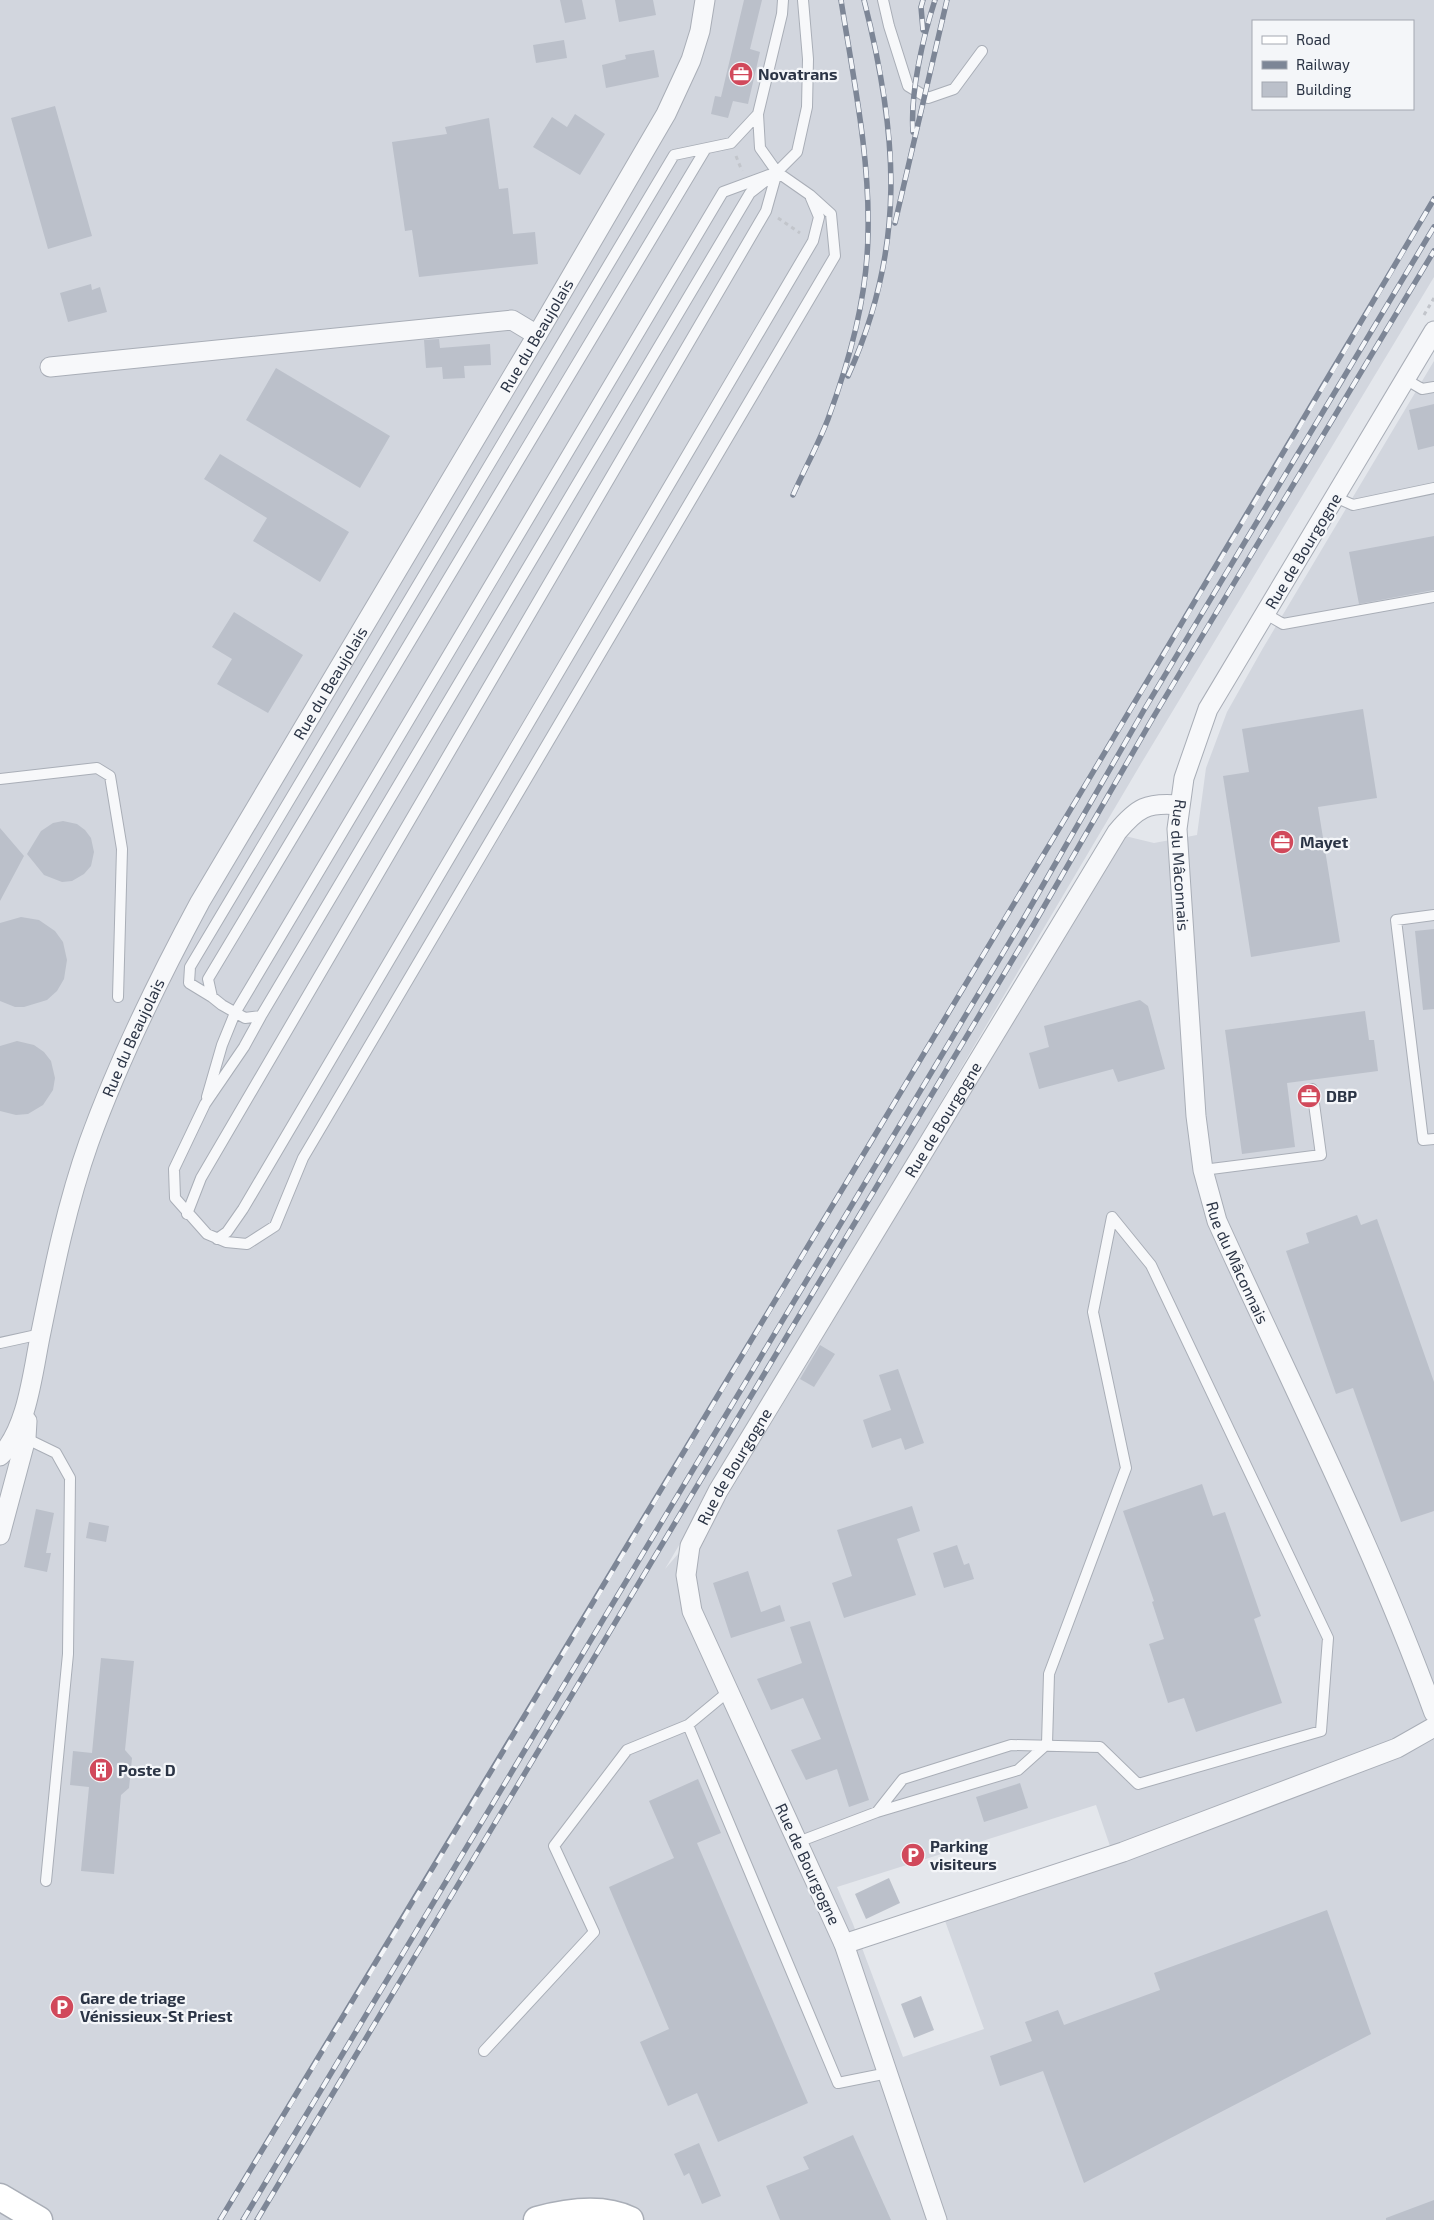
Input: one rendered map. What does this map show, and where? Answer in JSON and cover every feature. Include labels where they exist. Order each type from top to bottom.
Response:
[{"type":"main road","points":[[0,2197],[38,2220]]},
{"type":"main road","points":[[537,2220],[584,2211],[619,2214],[630,2220]]},
{"type":"street","name":"Rue du Beaujolais","points":[[0,1456],[7,1449],[14,1436],[28,1397],[61,1235],[88,1144],[109,1090],[160,979],[200,902],[537,335],[680,86],[700,31],[705,0]]},
{"type":"street","points":[[50,367],[512,320],[537,335]]},
{"type":"street","name":"Rue de Bourgogne","points":[[1184,778],[1208,710],[1434,331]]},
{"type":"street","name":"Rue du Mâconnais","points":[[1184,778],[1177,829],[1178,858],[1196,1107],[1203,1170],[1217,1221],[1372,1562],[1408,1644],[1434,1714]]},
{"type":"street","name":"Rue de Bourgogne","points":[[937,2220],[844,1944],[692,1611],[686,1575],[690,1546],[710,1506],[1117,832],[1132,814],[1148,805],[1160,803],[1179,805]]},
{"type":"street","name":"Rue du Beaujolais","points":[[0,1535],[14,1436]]},
{"type":"street","points":[[844,1944],[1123,1852],[1397,1748],[1434,1727]]},
{"type":"lane","points":[[783,0],[782,14],[758,114],[760,148],[777,172],[810,195],[831,214],[835,256],[303,1158],[275,1226],[247,1244],[226,1242],[207,1234],[174,1198],[174,1168],[205,1104],[244,1048],[261,1016],[750,193],[777,172],[797,152],[807,107],[808,59],[803,0]]},
{"type":"lane","points":[[883,0],[888,26],[908,86],[928,98],[954,90],[982,51]]},
{"type":"lane","points":[[261,1016],[245,1018],[189,983],[190,967],[674,155],[731,143],[758,114]]},
{"type":"lane","points":[[212,997],[208,980],[705,150]]},
{"type":"lane","points":[[205,1104],[222,1045],[235,1013],[722,192],[777,172]]},
{"type":"lane","points":[[187,1214],[201,1178],[766,210],[777,172]]},
{"type":"lane","points":[[217,1238],[227,1232],[248,1201],[813,241],[819,217],[810,195]]},
{"type":"lane","points":[[1406,379],[1422,389],[1434,387]]},
{"type":"lane","points":[[1335,497],[1353,506],[1434,488]]},
{"type":"lane","points":[[1266,614],[1283,624],[1434,598]]},
{"type":"lane","points":[[0,779],[97,768],[110,776],[122,849],[118,997]]},
{"type":"lane","points":[[1434,915],[1396,920],[1423,1140],[1434,1139]]},
{"type":"lane","points":[[1203,1170],[1320,1155],[1312,1089]]},
{"type":"lane","points":[[798,1842],[877,1812],[1018,1770],[1047,1744],[1049,1674],[1126,1468],[1093,1312],[1112,1217],[1151,1265],[1328,1638],[1321,1731],[1138,1784],[1100,1746],[1047,1744],[1011,1745],[904,1778],[877,1812]]},
{"type":"lane","points":[[0,1343],[40,1334]]},
{"type":"lane","points":[[14,1436],[56,1453],[70,1478],[68,1654],[46,1881]]},
{"type":"lane","points":[[484,2052],[594,1932],[554,1846],[627,1750],[688,1725],[728,1691]]},
{"type":"lane","points":[[688,1725],[838,2083],[888,2073]]},
{"type":"shaded area","points":[[0,0],[1434,0],[1434,277],[1139,767],[665,1569],[725,1500],[1125,836],[1154,843],[1197,835],[1206,768],[1227,712],[1263,648],[1434,361],[1434,2220],[0,2220]],"holes":[[[1096,1805],[1111,1849],[940,1907],[984,2029],[903,2057],[853,1924],[837,1887]]]},
{"type":"building","points":[[560,0],[582,0],[586,19],[565,23]]},
{"type":"building","points":[[615,0],[653,0],[656,15],[619,22]]},
{"type":"building","name":"Novatrans","points":[[744,0],[762,0],[750,49],[760,52],[748,104],[733,101],[728,118],[711,114],[715,96],[721,97]]},
{"type":"building","points":[[564,40],[567,58],[536,63],[533,45]]},
{"type":"building","points":[[654,50],[659,77],[606,88],[602,65],[626,59],[625,55]]},
{"type":"building","points":[[55,106],[92,236],[48,249],[11,118]]},
{"type":"building","points":[[575,114],[605,134],[580,175],[533,147],[552,117],[567,127]]},
{"type":"building","points":[[489,118],[499,189],[508,188],[513,234],[535,232],[538,264],[419,277],[412,230],[405,231],[392,142],[447,134],[445,127]]},
{"type":"building","points":[[91,284],[92,290],[100,287],[107,312],[68,322],[60,293]]},
{"type":"building","points":[[439,339],[440,348],[490,344],[491,365],[464,366],[465,378],[443,379],[442,367],[426,368],[424,340]]},
{"type":"building","points":[[276,368],[390,436],[360,488],[246,420]]},
{"type":"building","points":[[1434,404],[1434,446],[1418,450],[1409,410]]},
{"type":"building","points":[[220,454],[349,532],[320,582],[253,541],[267,518],[204,479]]},
{"type":"building","points":[[1434,536],[1434,590],[1359,604],[1349,552]]},
{"type":"building","points":[[234,612],[303,655],[268,713],[217,684],[232,659],[212,647]]},
{"type":"building","points":[[1363,709],[1377,798],[1318,807],[1340,942],[1251,957],[1223,776],[1249,772],[1242,729]]},
{"type":"building","points":[[63,821],[77,824],[85,830],[91,838],[94,852],[91,866],[84,874],[72,881],[62,882],[44,875],[27,854],[41,831],[53,823]]},
{"type":"building","points":[[0,828],[24,856],[0,901]]},
{"type":"building","points":[[21,917],[39,920],[55,931],[63,942],[67,960],[64,979],[57,991],[47,1000],[24,1007],[15,1007],[0,1001],[0,923]]},
{"type":"building","points":[[1434,929],[1434,1009],[1423,1010],[1415,931]]},
{"type":"building","points":[[1140,1000],[1148,1006],[1165,1069],[1118,1082],[1113,1069],[1039,1089],[1029,1053],[1049,1047],[1044,1026]]},
{"type":"building","points":[[1365,1011],[1369,1040],[1374,1040],[1378,1071],[1287,1083],[1295,1147],[1242,1154],[1225,1030]]},
{"type":"building","points":[[17,1041],[34,1045],[44,1052],[51,1061],[55,1078],[53,1090],[43,1105],[28,1114],[16,1115],[0,1111],[0,1046]]},
{"type":"building","points":[[1357,1215],[1361,1225],[1377,1219],[1434,1382],[1434,1511],[1401,1522],[1353,1388],[1336,1394],[1286,1251],[1309,1243],[1306,1233]]},
{"type":"building","points":[[820,1345],[835,1354],[814,1387],[800,1379]]},
{"type":"building","points":[[898,1369],[924,1443],[905,1450],[901,1438],[872,1448],[863,1420],[891,1410],[879,1375]]},
{"type":"building","points":[[1202,1484],[1213,1516],[1225,1512],[1261,1616],[1254,1619],[1282,1703],[1196,1732],[1184,1698],[1168,1703],[1149,1644],[1164,1639],[1152,1602],[1154,1601],[1123,1511]]},
{"type":"building","points":[[912,1506],[920,1531],[897,1539],[916,1595],[844,1618],[832,1583],[852,1576],[837,1530]]},
{"type":"building","points":[[36,1509],[54,1513],[46,1553],[51,1553],[47,1572],[24,1567]]},
{"type":"building","points":[[89,1522],[109,1526],[106,1542],[86,1538]]},
{"type":"building","points":[[957,1545],[964,1565],[969,1563],[974,1579],[944,1588],[933,1553]]},
{"type":"building","points":[[748,1571],[761,1612],[780,1605],[785,1621],[731,1638],[713,1583]]},
{"type":"building","points":[[810,1621],[869,1800],[849,1807],[837,1769],[806,1780],[791,1750],[821,1739],[803,1698],[771,1710],[757,1679],[802,1663],[790,1627]]},
{"type":"building","name":"Poste D","points":[[101,1658],[134,1661],[125,1750],[132,1758],[129,1788],[121,1795],[114,1874],[81,1871],[89,1787],[70,1785],[73,1751],[92,1753]]},
{"type":"building","points":[[698,1779],[721,1833],[697,1843],[808,2103],[718,2142],[697,2093],[668,2106],[640,2042],[669,2029],[609,1887],[674,1858],[649,1801]]},
{"type":"building","points":[[1020,1783],[1028,1808],[984,1822],[976,1797]]},
{"type":"building","points":[[889,1878],[900,1903],[866,1919],[855,1894]]},
{"type":"building","points":[[1327,1910],[1371,2034],[1084,2183],[1043,2071],[1000,2086],[990,2056],[1032,2041],[1025,2022],[1058,2010],[1064,2025],[1160,1990],[1154,1973]]},
{"type":"building","points":[[921,1996],[934,2030],[914,2038],[901,2004]]},
{"type":"building","points":[[853,2135],[891,2220],[780,2220],[766,2186],[809,2169],[803,2157]]},
{"type":"building","points":[[699,2143],[721,2196],[702,2204],[689,2173],[684,2176],[674,2154]]},
{"type":"building","points":[[1434,2200],[1434,2220],[1386,2220],[1386,2218]]},
{"type":"railway","points":[[793,495],[824,429],[843,374],[861,305],[867,258],[868,205],[864,146],[841,0]]},
{"type":"railway","points":[[848,376],[867,328],[880,281],[888,235],[891,190],[884,97],[864,0]]},
{"type":"railway","points":[[923,0],[921,7],[923,30]]},
{"type":"railway","points":[[913,132],[915,83],[935,0]]},
{"type":"railway","points":[[895,223],[947,0]]},
{"type":"railway","points":[[220,2220],[1082,791],[1434,199]]},
{"type":"railway","points":[[243,2220],[1024,918],[1144,710],[1434,227]]},
{"type":"railway","points":[[257,2220],[1034,924],[1154,716],[1434,251]]},
{"type":"place","name":"Novatrans","points":[[741,74]]},
{"type":"place","name":"Mayet","points":[[1282,842]]},
{"type":"place","name":"DBP","points":[[1309,1096]]},
{"type":"place","name":"Poste D","points":[[101,1770]]},
{"type":"place","name":"Parking visiteurs","points":[[913,1855]]},
{"type":"place","name":"Gare de triage Vénissieux-St Priest","points":[[62,2007]]}]
